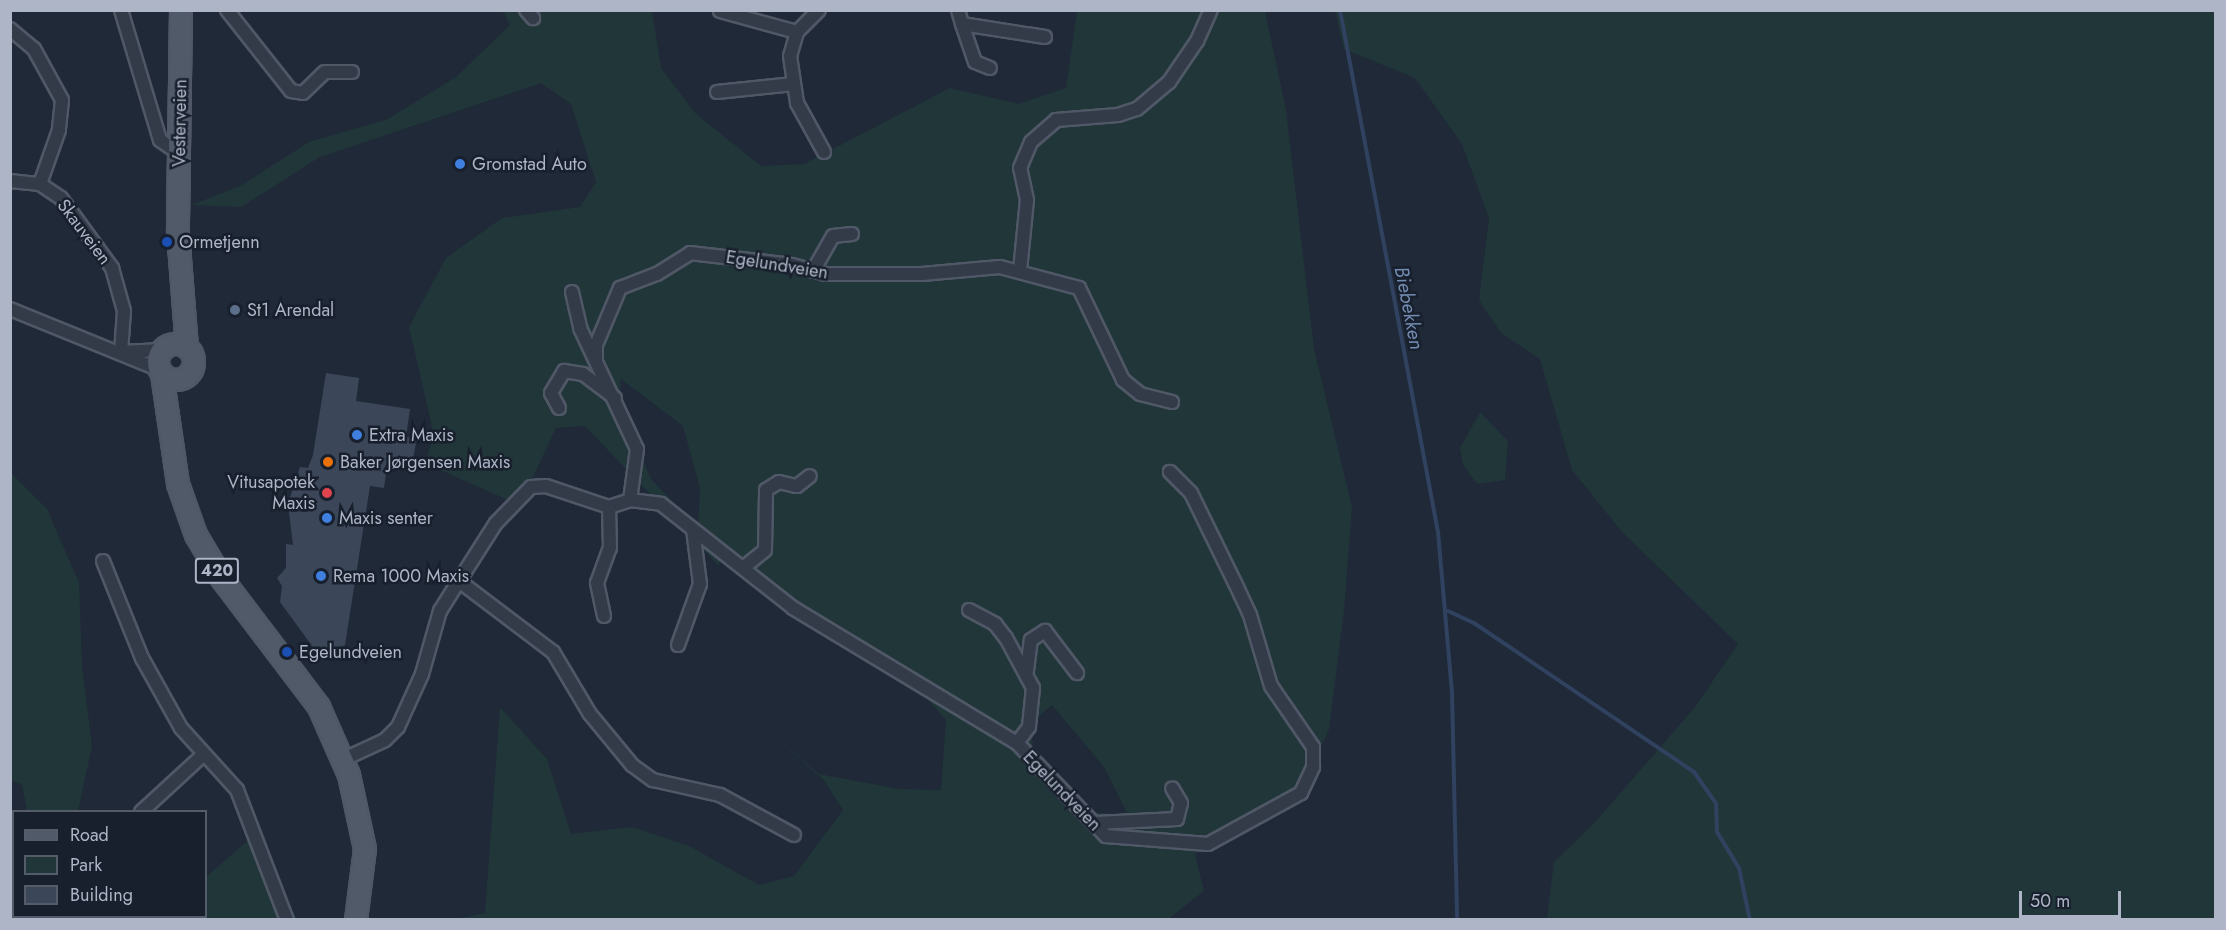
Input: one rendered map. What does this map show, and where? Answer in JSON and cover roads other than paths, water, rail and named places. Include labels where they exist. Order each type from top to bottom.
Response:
[{"type":"main road","name":"Vesterveien","points":[[181,10],[178,236],[162,360],[171,449],[196,535],[222,579],[294,678],[316,721],[325,727],[342,760],[358,805],[365,849],[356,920]]},
{"type":"main road","name":"Vesterveien","points":[[178,236],[187,346]]},
{"type":"main road","points":[[187,346],[162,360],[177,380],[188,376]]},
{"type":"main road","name":"420","points":[[187,346],[195,362],[188,376]]},
{"type":"main road","name":"Vesterveien","points":[[171,449],[178,399],[188,376]]},
{"type":"street","points":[[121,10],[160,140],[180,154]]},
{"type":"street","points":[[227,10],[291,91],[303,93],[325,72],[352,72]]},
{"type":"street","points":[[720,10],[797,32]]},
{"type":"street","points":[[819,10],[797,32],[790,56],[797,103],[824,152]]},
{"type":"street","points":[[958,10],[975,62],[990,68]]},
{"type":"street","points":[[1020,271],[1027,200],[1020,168],[1031,142],[1056,120],[1118,115],[1137,109],[1169,82],[1197,42],[1211,10]]},
{"type":"street","points":[[962,24],[1045,37]]},
{"type":"street","points":[[10,29],[34,49],[62,100],[59,130],[40,184],[10,181]]},
{"type":"street","points":[[717,92],[794,84]]},
{"type":"street","name":"Skauveien","points":[[40,184],[61,198],[117,277],[123,311],[121,352]]},
{"type":"street","points":[[813,271],[833,236],[852,234]]},
{"type":"street","name":"Egelundveien","points":[[596,361],[596,345],[620,288],[657,274],[686,255],[772,262],[813,271],[922,274],[977,266],[1020,271],[1047,283],[1079,288],[1123,380],[1140,394],[1172,402]]},
{"type":"street","points":[[572,292],[580,328],[616,398],[637,449],[630,500]]},
{"type":"street","points":[[10,309],[121,352],[162,360]]},
{"type":"street","points":[[121,352],[162,360]]},
{"type":"street","points":[[559,408],[550,393],[564,371],[583,374],[616,398]]},
{"type":"street","name":"Egelundveien","points":[[609,507],[630,500],[660,504],[793,608],[1017,743],[1106,836],[1208,844],[1292,800],[1306,787],[1313,767],[1313,747],[1270,686],[1250,615],[1191,493],[1170,472]]},
{"type":"street","points":[[743,568],[765,550],[766,490],[779,482],[797,486],[810,476]]},
{"type":"street","points":[[342,760],[385,740],[398,727],[422,674],[440,611],[496,523],[531,487],[546,486],[609,507],[610,548],[597,583],[604,616]]},
{"type":"street","points":[[678,645],[700,584],[693,529]]},
{"type":"street","points":[[103,561],[142,658],[182,728],[203,755],[228,777],[244,803],[287,920]]},
{"type":"street","points":[[459,581],[553,652],[590,714],[632,765],[653,780],[720,795],[794,835]]},
{"type":"street","points":[[969,610],[995,624],[1006,638],[1029,681]]},
{"type":"street","points":[[1017,743],[1026,735],[1034,704],[1029,681],[1029,650],[1041,631],[1051,634],[1077,673]]},
{"type":"street","points":[[143,810],[203,755]]},
{"type":"street","points":[[1096,823],[1177,819],[1181,803],[1172,788]]},
{"type":"waterway","name":"Biebekken","points":[[1340,10],[1438,532],[1452,693],[1457,920]]},
{"type":"waterway","points":[[1448,611],[1474,623],[1694,772],[1716,803],[1717,832],[1739,868],[1750,920]]},
{"type":"place","name":"Gromstad Auto","points":[[460,164]]},
{"type":"place","name":"Ormetjenn","points":[[167,242]]},
{"type":"place","name":"St1 Arendal","points":[[235,310]]},
{"type":"place","name":"Extra Maxis","points":[[357,435]]},
{"type":"place","name":"Baker Jørgensen Maxis","points":[[328,462]]},
{"type":"place","name":"Vitusapotek Maxis","points":[[327,493]]},
{"type":"place","name":"Maxis senter","points":[[327,518]]},
{"type":"place","name":"Rema 1000 Maxis","points":[[321,576]]},
{"type":"place","name":"Egelundveien","points":[[287,652]]}]
